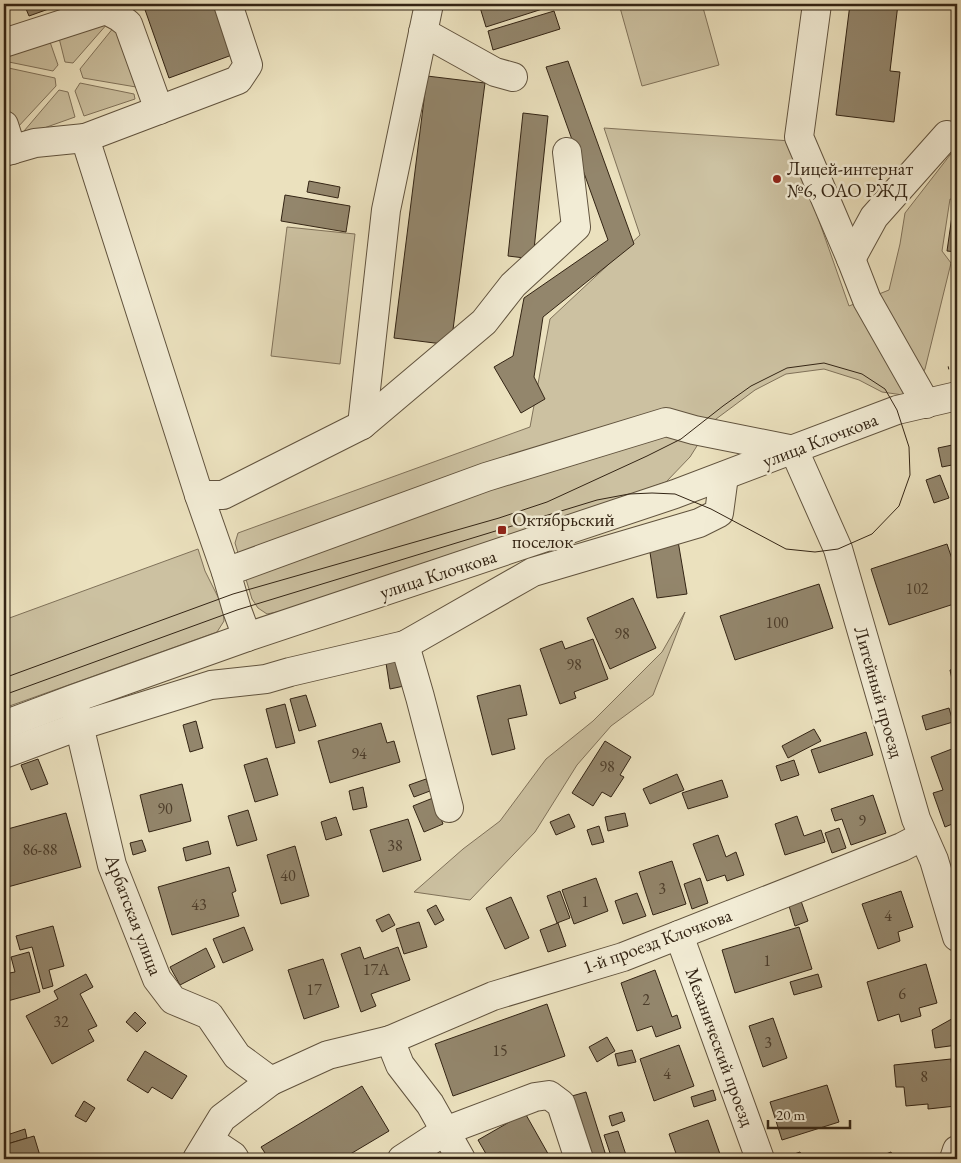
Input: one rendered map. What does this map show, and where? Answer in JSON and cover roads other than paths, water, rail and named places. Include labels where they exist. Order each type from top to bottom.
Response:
[{"type":"street","points":[[6,143],[35,143],[85,138],[238,80],[248,65],[228,4]]},
{"type":"street","points":[[362,425],[386,210],[429,4]]},
{"type":"street","points":[[817,4],[799,137],[867,300],[926,404]]},
{"type":"street","points":[[4,44],[106,10],[128,24],[159,110]]},
{"type":"street","points":[[423,32],[496,72],[513,77]]},
{"type":"street","points":[[851,259],[874,217],[946,135]]},
{"type":"street","points":[[85,138],[212,536],[247,637]]},
{"type":"street","points":[[199,495],[223,495],[362,425],[484,322],[513,286],[576,227],[567,152]]},
{"type":"street","name":"улица Клочкова","points":[[4,725],[247,637],[675,494],[898,410],[957,396]]},
{"type":"street","points":[[226,572],[486,477],[666,422],[694,430],[794,450]]},
{"type":"street","name":"Литейный проезд","points":[[794,450],[838,549],[916,819],[934,860],[957,937]]},
{"type":"street","points":[[4,754],[79,726],[212,686],[266,679],[405,645],[533,572],[699,523],[719,513],[724,476]]},
{"type":"street","points":[[405,645],[448,808]]},
{"type":"street","name":"Арбатская улица","points":[[73,699],[112,865],[156,979],[173,1000],[209,1014],[238,1056],[271,1081]]},
{"type":"street","name":"1-й проезд Клочкова","points":[[203,1150],[222,1118],[271,1081],[328,1055],[390,1040],[493,996],[623,957],[893,851],[922,836]]},
{"type":"street","name":"Механический проезд","points":[[679,935],[760,1159]]},
{"type":"street","points":[[390,1040],[400,1065],[430,1104],[461,1159]]},
{"type":"street","points":[[402,1159],[445,1131],[535,1097],[549,1095],[561,1104],[579,1159]]},
{"type":"street","points":[[203,1150],[233,1156],[235,1159]]},
{"type":"street","points":[[954,1159],[957,1150]]},
{"type":"tram line","points":[[4,678],[233,594],[499,518],[547,502],[681,439],[751,386],[787,368],[824,363],[862,374],[885,389],[897,410],[909,447],[910,475],[899,506],[872,534],[838,549],[815,552],[786,549],[711,509],[675,494],[629,494],[597,500],[237,610],[4,695]]},
{"type":"place","name":"Лицей-интернат №6, ОАО РЖД","points":[[777,179]]},
{"type":"place","name":"Октябрьский поселок","points":[[502,530]]}]
